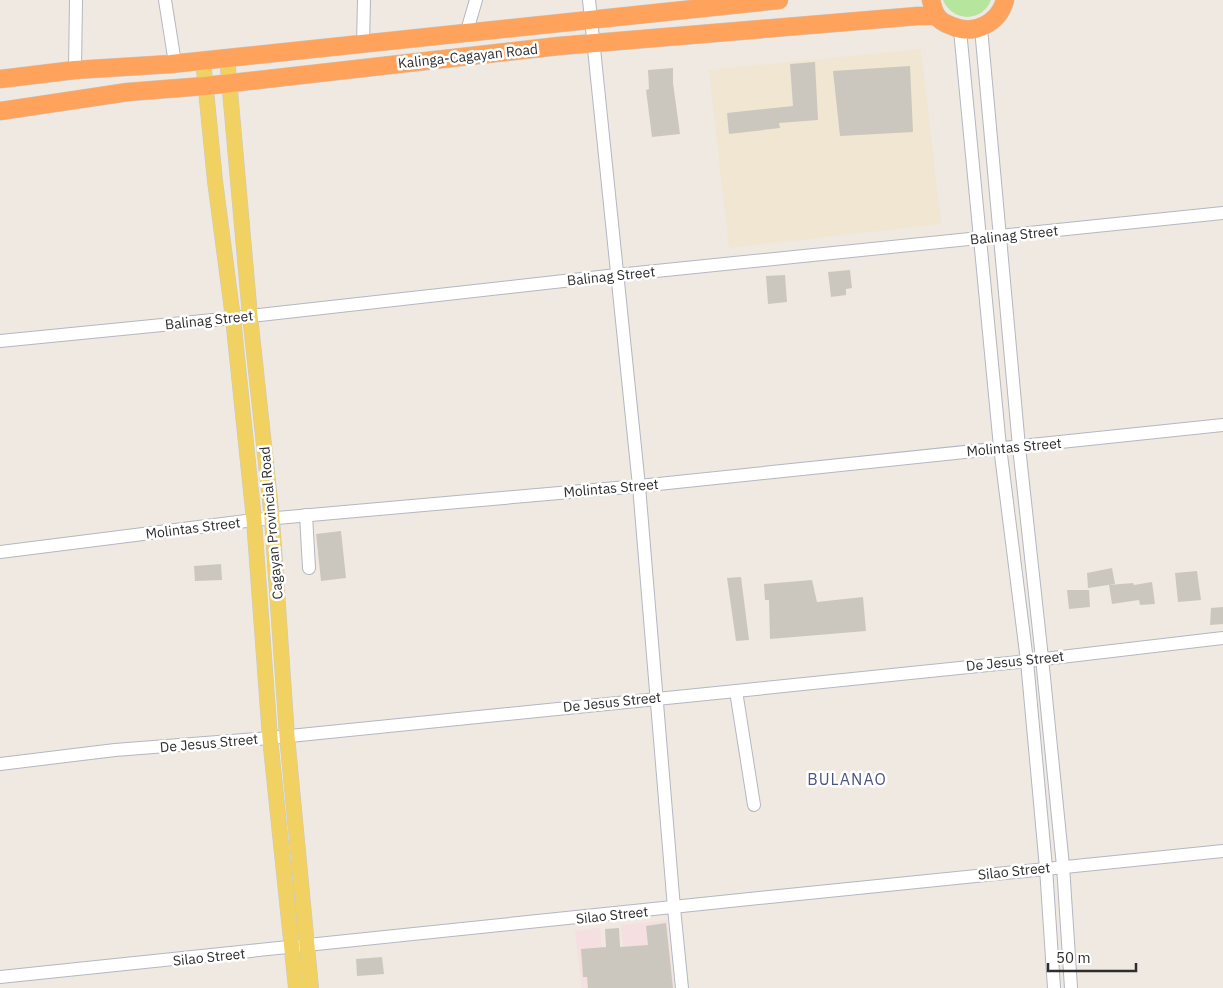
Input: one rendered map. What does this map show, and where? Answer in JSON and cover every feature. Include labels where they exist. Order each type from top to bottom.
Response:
[{"type":"highway","name":"Kalinga-Cagayan Road","points":[[0,79],[75,70],[175,63],[466,34],[780,0]]},
{"type":"highway","points":[[934,8],[946,24],[960,30],[980,28],[993,21],[1006,0]]},
{"type":"highway","name":"Kalinga-Cagayan Road","points":[[0,111],[128,92],[205,86],[559,46],[918,16],[934,8]]},
{"type":"main road","name":"Cagayan Provincial Road","points":[[227,57],[250,316],[272,519],[300,948],[296,988]]},
{"type":"main road","name":"Cagayan Provincial Road","points":[[202,60],[215,181],[233,318],[254,520],[270,738],[300,948],[311,988]]},
{"type":"main road","points":[[215,181],[238,178]]},
{"type":"street","points":[[75,70],[76,0]]},
{"type":"street","points":[[165,0],[175,63]]},
{"type":"street","points":[[362,44],[364,0]]},
{"type":"street","points":[[466,34],[476,0]]},
{"type":"street","points":[[589,0],[639,486],[682,988]]},
{"type":"street","points":[[980,28],[1019,447],[1062,866],[1071,988]]},
{"type":"street","points":[[960,30],[1000,447],[1027,660],[1046,868],[1054,988]]},
{"type":"street","name":"Balinag Street","points":[[0,341],[1223,213]]},
{"type":"street","name":"Molintas Street","points":[[0,552],[254,520],[639,486],[1223,425]]},
{"type":"street","points":[[306,515],[310,568]]},
{"type":"street","name":"De Jesus Street","points":[[0,764],[116,750],[270,738],[736,691],[1223,638]]},
{"type":"street","points":[[736,691],[754,805]]},
{"type":"street","name":"Silao Street","points":[[0,977],[300,948],[1062,866],[1223,851]]},
{"type":"shaded area","points":[[921,49],[941,224],[729,248],[709,70]]},
{"type":"shaded area","points":[[667,920],[674,988],[582,988],[575,931],[600,928],[604,975],[626,973],[621,925]]},
{"type":"green space","points":[[943,0],[991,0],[987,8],[981,13],[967,17],[953,13]]},
{"type":"building","points":[[815,62],[818,120],[779,123],[780,128],[729,134],[727,113],[793,106],[790,64]]},
{"type":"building","points":[[910,66],[913,132],[840,136],[833,71]]},
{"type":"building","points":[[673,68],[673,83],[680,134],[652,137],[646,90],[649,89],[648,70]]},
{"type":"building","points":[[850,270],[852,288],[846,289],[846,295],[831,297],[828,272]]},
{"type":"building","points":[[785,275],[787,302],[768,304],[766,276]]},
{"type":"building","points":[[341,531],[346,578],[321,581],[316,534]]},
{"type":"building","points":[[221,564],[222,580],[195,581],[194,566]]},
{"type":"building","points":[[1112,568],[1115,584],[1088,588],[1087,573]]},
{"type":"building","points":[[1197,571],[1201,600],[1178,602],[1175,573]]},
{"type":"building","points":[[741,577],[749,640],[736,641],[727,578]]},
{"type":"building","points":[[812,580],[817,602],[863,597],[866,631],[770,639],[769,600],[765,600],[764,584]]},
{"type":"building","points":[[1152,582],[1155,604],[1140,605],[1139,600],[1112,604],[1109,585],[1133,583],[1134,585]]},
{"type":"building","points":[[1067,590],[1089,590],[1090,607],[1069,609]]},
{"type":"building","points":[[1223,607],[1223,624],[1210,625],[1211,608]]},
{"type":"building","points":[[666,923],[673,988],[588,988],[587,977],[583,977],[581,949],[606,947],[605,929],[619,928],[620,947],[648,945],[646,926]]},
{"type":"building","points":[[382,957],[384,974],[357,976],[356,959]]},
{"type":"district","name":"BULANAO","points":[[847,779]]}]
